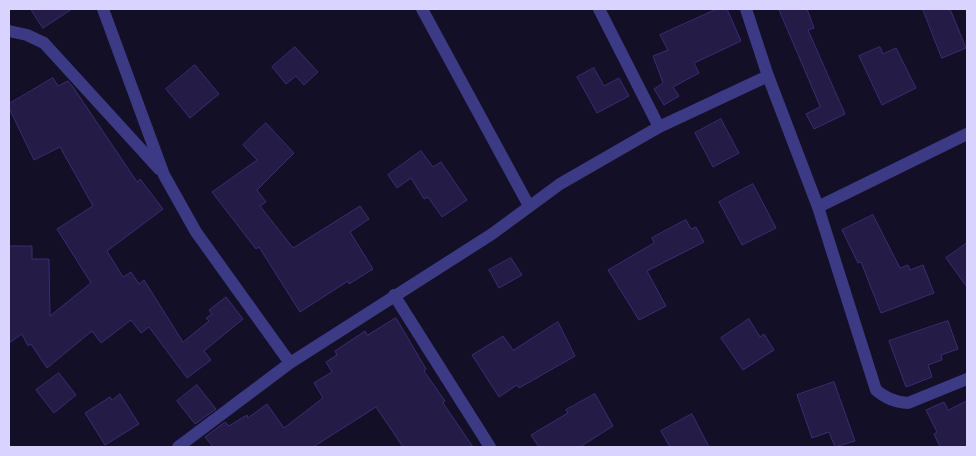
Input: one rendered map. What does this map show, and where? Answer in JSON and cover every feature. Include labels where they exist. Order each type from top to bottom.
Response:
[{"type":"street","points":[[104,9],[164,175],[196,232],[290,362]]},
{"type":"street","points":[[422,9],[529,206]]},
{"type":"street","points":[[599,9],[659,127]]},
{"type":"street","points":[[746,9],[768,76],[818,207],[876,390],[886,398],[898,403],[908,403],[967,379]]},
{"type":"street","points":[[9,31],[27,35],[44,43],[164,175]]},
{"type":"street","points":[[178,447],[290,362],[492,234],[560,184],[659,127],[768,76]]},
{"type":"street","points":[[818,207],[967,134]]},
{"type":"street","points":[[394,295],[490,447]]},
{"type":"building","points":[[31,9],[72,9],[43,28]]},
{"type":"building","points":[[717,9],[727,9],[741,41],[694,63],[699,73],[673,87],[679,96],[664,105],[654,89],[663,83],[653,56],[668,50],[660,35]]},
{"type":"building","points":[[779,9],[807,9],[814,28],[808,30],[845,114],[814,129],[806,114],[820,107]]},
{"type":"building","points":[[923,9],[950,9],[966,48],[942,58]]},
{"type":"building","points":[[295,47],[318,72],[304,85],[296,76],[286,84],[272,67]]},
{"type":"building","points":[[880,47],[883,54],[896,48],[916,88],[882,105],[859,56]]},
{"type":"building","points":[[195,65],[219,94],[190,118],[166,89]]},
{"type":"building","points":[[594,68],[604,86],[619,78],[629,96],[597,113],[577,77]]},
{"type":"building","points":[[53,78],[58,86],[68,81],[137,182],[140,179],[163,209],[107,251],[123,277],[131,272],[139,284],[144,280],[183,342],[209,321],[206,318],[212,314],[209,310],[226,297],[243,319],[204,351],[211,360],[187,378],[149,327],[141,333],[131,320],[101,343],[92,331],[47,368],[31,344],[28,346],[22,334],[9,343],[9,246],[32,246],[32,259],[49,259],[50,316],[91,283],[57,229],[93,206],[60,147],[34,160],[9,108],[9,104]]},
{"type":"building","points":[[721,119],[739,153],[713,167],[695,133]]},
{"type":"building","points":[[266,123],[294,153],[257,190],[266,202],[260,206],[293,248],[360,206],[369,219],[350,232],[373,269],[349,284],[348,281],[300,312],[259,247],[256,249],[212,192],[257,160],[243,145]]},
{"type":"building","points":[[421,151],[433,167],[441,162],[467,200],[442,217],[428,197],[424,199],[411,178],[397,188],[388,175]]},
{"type":"building","points":[[753,184],[776,228],[742,245],[719,202]]},
{"type":"building","points":[[873,215],[900,268],[908,265],[910,270],[923,265],[934,293],[881,313],[861,262],[858,263],[842,230]]},
{"type":"building","points":[[686,220],[691,229],[696,227],[704,242],[647,271],[666,306],[639,320],[608,270],[654,243],[652,238]]},
{"type":"building","points":[[967,243],[967,287],[946,258]]},
{"type":"building","points":[[511,258],[522,275],[499,288],[489,270]]},
{"type":"building","points":[[396,318],[426,369],[424,371],[445,401],[443,403],[473,447],[403,447],[376,407],[313,447],[213,447],[205,437],[225,422],[229,426],[247,415],[248,418],[267,404],[284,428],[323,398],[314,383],[332,372],[326,362],[337,355],[335,351],[365,331],[367,335]]},
{"type":"building","points":[[749,319],[760,337],[764,334],[774,350],[743,370],[721,338]]},
{"type":"building","points":[[948,321],[958,349],[941,355],[942,360],[928,365],[932,377],[906,387],[889,341]]},
{"type":"building","points":[[558,322],[575,356],[519,388],[517,385],[499,397],[472,355],[503,336],[513,350]]},
{"type":"building","points":[[59,373],[76,395],[54,413],[36,390]]},
{"type":"building","points":[[834,382],[855,441],[835,447],[829,432],[812,438],[797,395]]},
{"type":"building","points":[[197,385],[216,409],[195,424],[177,401]]},
{"type":"building","points":[[120,394],[139,424],[105,445],[85,413],[110,397],[112,400]]},
{"type":"building","points":[[595,394],[613,426],[580,447],[539,447],[531,435],[568,413],[566,410]]},
{"type":"building","points":[[967,401],[967,447],[940,447],[934,434],[937,432],[926,410],[944,402],[948,410]]},
{"type":"building","points":[[692,414],[709,447],[670,447],[661,431]]}]
